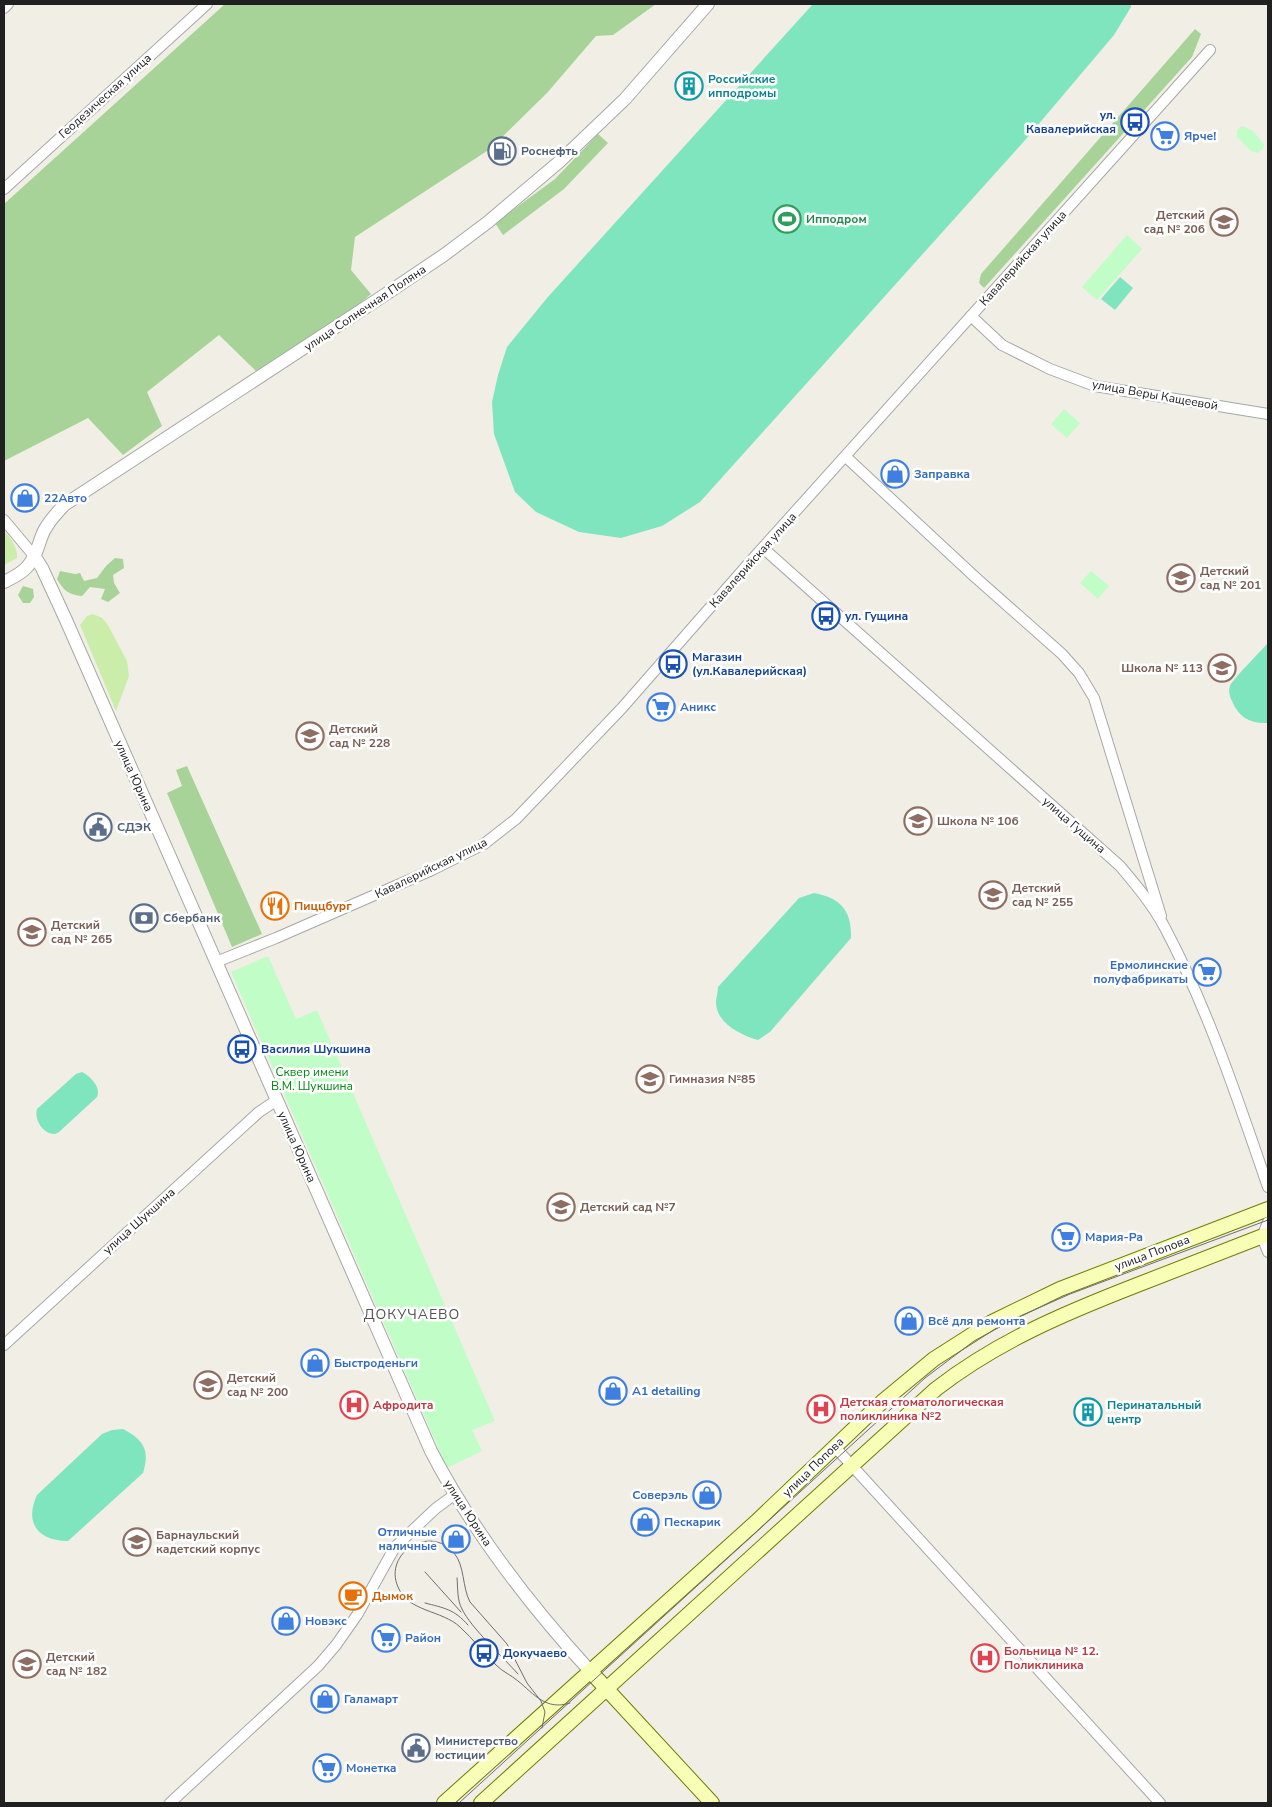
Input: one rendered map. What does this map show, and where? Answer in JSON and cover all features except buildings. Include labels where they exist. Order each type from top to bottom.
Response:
[{"type":"main road","name":"улица Попова","points":[[444,1803],[756,1522],[834,1446],[916,1372],[960,1340],[992,1322],[1067,1286],[1268,1209]]},
{"type":"main road","name":"улица Попова","points":[[481,1803],[936,1388],[982,1356],[1051,1320],[1265,1236]]},
{"type":"main road","points":[[590,1671],[712,1803]]},
{"type":"street","points":[[4,8],[8,4]]},
{"type":"street","name":"Геодезическая улица","points":[[4,189],[207,4]]},
{"type":"street","name":"улица Солнечная Поляна","points":[[4,582],[23,571],[35,557],[44,532],[51,520],[64,505],[444,256],[488,222],[559,162],[625,99],[708,4]]},
{"type":"street","name":"Кавалерийская улица","points":[[216,962],[432,870],[478,848],[516,819],[622,708],[1210,50]]},
{"type":"street","name":"улица Веры Кащеевой","points":[[971,316],[1002,345],[1050,369],[1095,386],[1268,414]]},
{"type":"street","points":[[846,457],[975,577],[1062,654],[1079,674],[1094,698],[1164,926]]},
{"type":"street","name":"улица Юрина","points":[[4,520],[42,568],[416,1420],[454,1495],[501,1564],[590,1671]]},
{"type":"street","name":"улица Гущина","points":[[763,548],[1120,866],[1144,895],[1164,926],[1212,1031],[1268,1187]]},
{"type":"street","name":"улица Шукшина","points":[[4,1345],[252,1119],[277,1100]]},
{"type":"street","points":[[1268,1222],[1265,1236],[1268,1252]]},
{"type":"street","points":[[834,1446],[1160,1803]]},
{"type":"street","points":[[170,1803],[318,1666],[336,1645],[357,1615],[395,1547],[440,1505],[454,1495]]},
{"type":"green space","points":[[225,4],[656,4],[613,35],[596,36],[547,93],[490,149],[355,237],[351,270],[371,294],[349,313],[257,372],[219,335],[147,392],[162,426],[123,455],[88,418],[4,461],[4,204]]},
{"type":"green space","name":"Ипподром","points":[[813,4],[1131,4],[1131,7],[1114,35],[1026,139],[700,502],[662,526],[621,538],[579,532],[536,512],[515,492],[494,434],[492,402],[507,347],[547,298]]},
{"type":"green space","points":[[1195,29],[1201,34],[1192,57],[984,288],[979,283],[981,274]]},
{"type":"green space","points":[[1242,126],[1253,131],[1264,144],[1263,149],[1258,153],[1251,151],[1237,137],[1237,130]]},
{"type":"green space","points":[[598,134],[608,143],[564,189],[503,235],[495,223],[555,179]]},
{"type":"green space","points":[[1127,235],[1142,249],[1097,300],[1082,287]]},
{"type":"green space","points":[[1120,277],[1133,288],[1115,310],[1101,299]]},
{"type":"green space","points":[[1064,409],[1080,423],[1067,438],[1051,424]]},
{"type":"green space","points":[[4,531],[15,547],[17,558],[4,565]]},
{"type":"green space","points":[[115,558],[123,559],[124,568],[113,575],[114,583],[120,593],[108,602],[101,599],[105,589],[90,587],[82,596],[77,595],[67,592],[57,579],[60,571],[80,573],[84,581],[97,578]]},
{"type":"green space","points":[[1091,571],[1109,586],[1098,599],[1080,583]]},
{"type":"green space","points":[[23,586],[33,589],[34,597],[30,603],[23,603],[18,595]]},
{"type":"green space","points":[[93,614],[102,618],[108,625],[127,661],[129,676],[116,711],[80,625],[87,616]]},
{"type":"green space","points":[[1268,643],[1268,723],[1262,723],[1246,719],[1238,712],[1229,690],[1236,678]]},
{"type":"green space","points":[[187,766],[262,934],[232,947],[167,793],[182,786],[176,770]]},
{"type":"green space","points":[[814,893],[831,898],[843,907],[849,920],[851,938],[770,1032],[758,1040],[731,1028],[725,1023],[717,1010],[718,987],[799,898]]},
{"type":"green space","name":"Сквер имени В.М. Шукшина","points":[[268,956],[296,1019],[317,1010],[495,1421],[472,1430],[482,1451],[447,1468],[231,972]]},
{"type":"green space","points":[[82,1072],[96,1086],[98,1090],[97,1097],[59,1132],[55,1134],[47,1132],[38,1122],[37,1109],[76,1074]]},
{"type":"green space","points":[[123,1429],[136,1437],[144,1446],[146,1458],[143,1473],[68,1541],[49,1538],[42,1534],[33,1522],[33,1505],[37,1495],[102,1434],[112,1430]]},
{"type":"tram line","points":[[459,1803],[925,1378],[974,1341],[1018,1317],[1070,1294],[1268,1220]]},
{"type":"tram line","points":[[542,1728],[545,1712],[541,1701],[527,1683],[507,1644],[470,1602],[458,1558],[444,1545],[433,1541],[411,1546],[397,1563],[395,1575],[398,1587],[409,1601],[453,1621],[499,1667],[535,1696],[541,1700],[554,1705],[570,1703]]},
{"type":"tram line","points":[[425,1572],[461,1612]]},
{"type":"tram line","points":[[457,1578],[459,1602],[466,1617],[518,1674]]},
{"type":"tram line","points":[[425,1603],[453,1612],[468,1625]]},
{"type":"place","name":"Российские ипподромы","points":[[689,86]]},
{"type":"place","name":"ул. Кавалерийская","points":[[1135,122]]},
{"type":"place","name":"Ярче!","points":[[1165,136]]},
{"type":"place","name":"Роснефть","points":[[502,151]]},
{"type":"place","name":"Ипподром","points":[[787,219]]},
{"type":"place","name":"Детский сад № 206","points":[[1224,222]]},
{"type":"place","name":"Заправка","points":[[895,474]]},
{"type":"place","name":"22Авто","points":[[25,498]]},
{"type":"place","name":"Детский сад № 201","points":[[1181,578]]},
{"type":"place","name":"ул. Гущина","points":[[826,616]]},
{"type":"place","name":"Магазин (ул.Кавалерийская)","points":[[673,664]]},
{"type":"place","name":"Школа № 113","points":[[1222,668]]},
{"type":"place","name":"Аникс","points":[[661,707]]},
{"type":"place","name":"Детский сад № 228","points":[[310,736]]},
{"type":"place","name":"Школа № 106","points":[[918,821]]},
{"type":"place","name":"СДЭК","points":[[98,827]]},
{"type":"place","name":"Детский сад № 255","points":[[993,895]]},
{"type":"place","name":"Пиццбург","points":[[275,906]]},
{"type":"place","name":"Сбербанк","points":[[144,918]]},
{"type":"place","name":"Детский сад № 265","points":[[32,932]]},
{"type":"place","name":"Ермолинские полуфабрикаты","points":[[1207,972]]},
{"type":"place","name":"Василия Шукшина","points":[[242,1049]]},
{"type":"place","name":"Гимназия №85","points":[[650,1079]]},
{"type":"place","name":"Детский сад №7","points":[[561,1207]]},
{"type":"place","name":"Мария-Ра","points":[[1066,1237]]},
{"type":"place","name":"Всё для ремонта","points":[[909,1321]]},
{"type":"place","name":"Быстроденьги","points":[[315,1363]]},
{"type":"place","name":"Детский сад № 200","points":[[208,1385]]},
{"type":"place","name":"A1 detailing","points":[[613,1391]]},
{"type":"place","name":"Афродита","points":[[354,1405]]},
{"type":"place","name":"Детская стоматологическая поликлиника №2","points":[[821,1409]]},
{"type":"place","name":"Перинатальный центр","points":[[1088,1412]]},
{"type":"place","name":"Соверэль","points":[[707,1495]]},
{"type":"place","name":"Пескарик","points":[[645,1522]]},
{"type":"place","name":"Отличные наличные","points":[[456,1539]]},
{"type":"place","name":"Барнаульский кадетский корпус","points":[[137,1542]]},
{"type":"place","name":"Дымок","points":[[353,1596]]},
{"type":"place","name":"Новэкс","points":[[286,1621]]},
{"type":"place","name":"Район","points":[[386,1638]]},
{"type":"place","name":"Докучаево","points":[[484,1653]]},
{"type":"place","name":"Больница № 12. Поликлиника","points":[[985,1658]]},
{"type":"place","name":"Детский сад № 182","points":[[27,1664]]},
{"type":"place","name":"Галамарт","points":[[325,1699]]},
{"type":"place","name":"Министерство юстиции","points":[[416,1748]]},
{"type":"place","name":"Монетка","points":[[327,1768]]},
{"type":"district","name":"ДОКУЧАЕВО","points":[[412,1314]]}]
